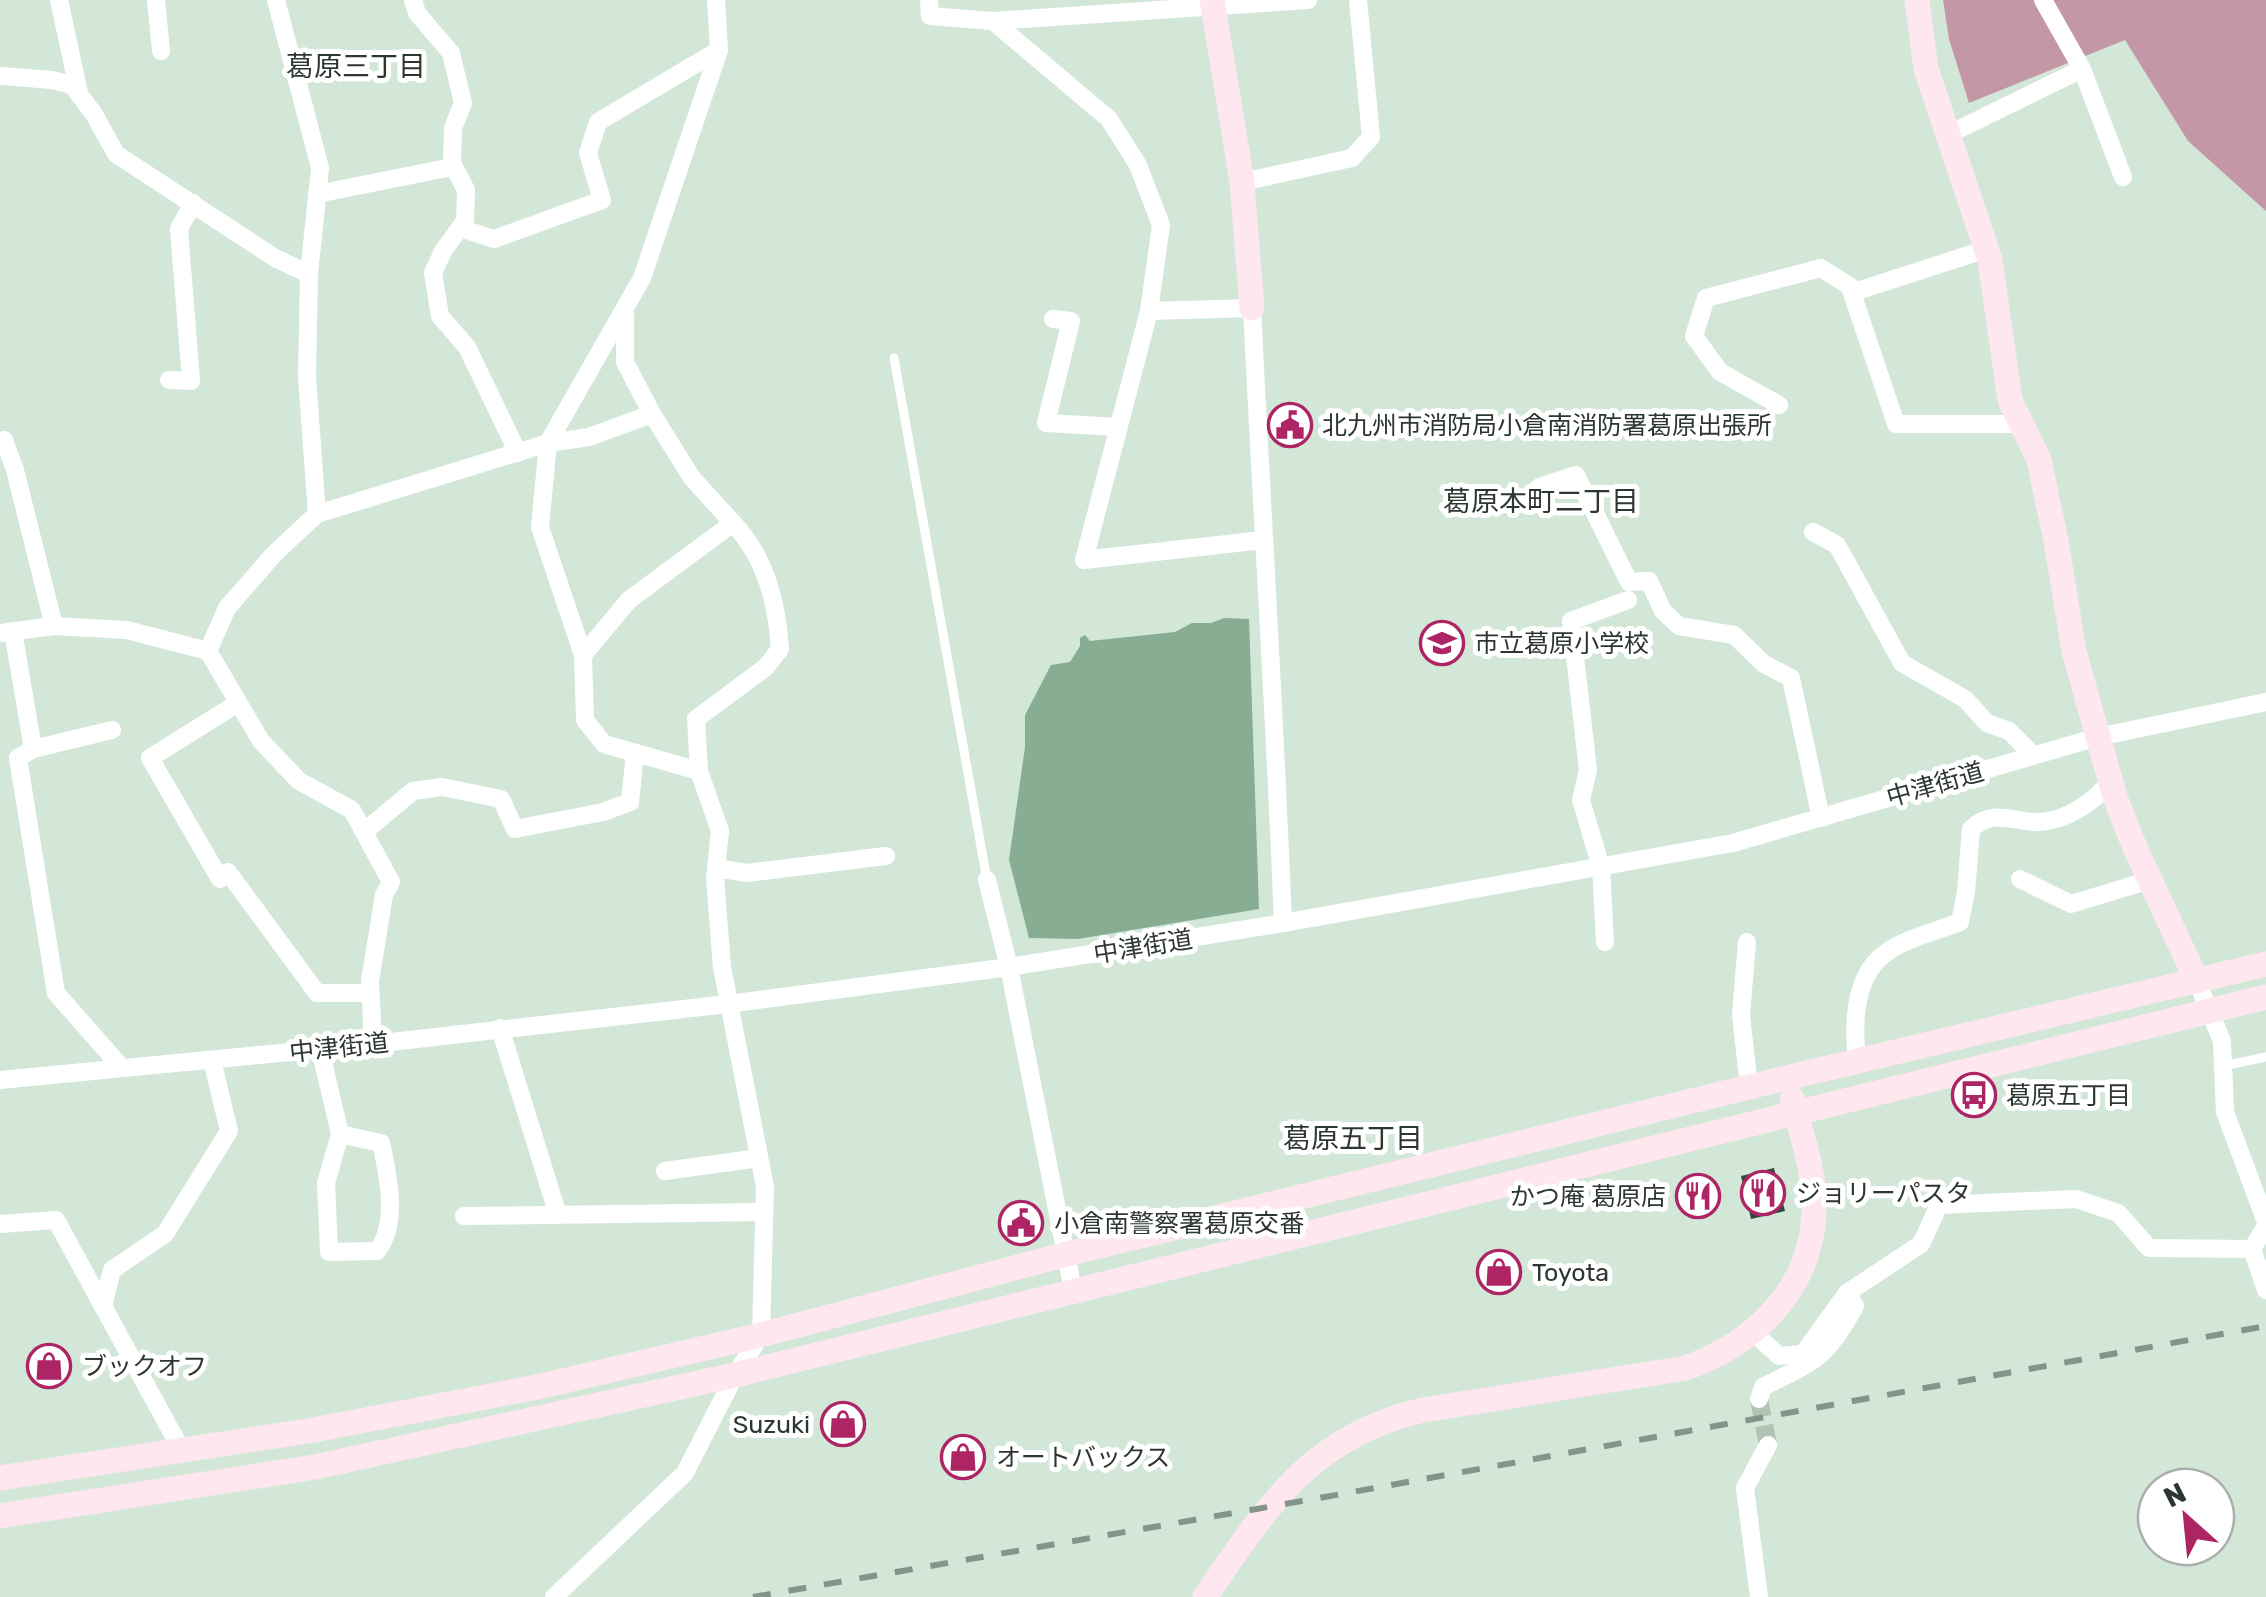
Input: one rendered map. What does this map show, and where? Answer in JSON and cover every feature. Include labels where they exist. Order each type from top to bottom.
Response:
[{"type":"street","points":[[59,0],[79,94]]},
{"type":"street","points":[[156,0],[162,52]]},
{"type":"street","points":[[413,0],[417,12],[452,53],[463,103],[454,128],[452,163],[466,190],[465,221],[442,250],[433,273],[440,316],[467,347],[518,453]]},
{"type":"street","points":[[700,771],[604,744],[586,720],[583,656],[540,526],[548,443],[642,278],[719,50],[716,0]]},
{"type":"street","points":[[928,0],[930,16],[994,21],[1212,3],[1308,0]]},
{"type":"street","points":[[1242,182],[1352,158],[1371,136],[1358,0]]},
{"type":"street","points":[[1916,0],[1926,69],[1987,249],[2010,400],[2039,460],[2074,652],[2098,736],[2150,880],[2222,1041],[2226,1112],[2266,1224],[2252,1249],[2266,1290]]},
{"type":"street","points":[[2043,0],[2082,69],[2123,177]]},
{"type":"street","points":[[280,1],[320,168],[309,274],[307,377],[316,514]]},
{"type":"street","points":[[1212,3],[1242,182],[1252,308],[1283,923]]},
{"type":"street","points":[[994,21],[1110,118],[1138,166],[1160,226],[1149,312],[1084,560],[1263,540]]},
{"type":"street","points":[[460,228],[494,239],[602,200],[588,154],[598,122],[719,50]]},
{"type":"street","points":[[1949,134],[2082,69]]},
{"type":"street","points":[[1,76],[72,85],[116,154],[275,258],[309,274]]},
{"type":"street","points":[[317,194],[447,168]]},
{"type":"street","points":[[169,380],[191,381],[180,230],[193,203]]},
{"type":"street","points":[[1779,405],[1720,372],[1694,336],[1706,298],[1821,268],[1857,291],[1987,249]]},
{"type":"street","points":[[1850,287],[1896,424],[2021,424]]},
{"type":"street","points":[[554,1597],[684,1473],[761,1335],[765,1187],[722,967],[716,868],[720,831],[700,771],[696,719],[766,667],[780,649],[772,589],[745,536],[692,478],[625,362],[626,305]]},
{"type":"street","points":[[1149,312],[1252,308]]},
{"type":"street","points":[[1053,319],[1071,321],[1046,423],[1119,427]]},
{"type":"street","points":[[208,651],[227,608],[316,514],[548,443],[588,437],[652,414]]},
{"type":"street","points":[[0,440],[4,440],[15,470],[54,626]]},
{"type":"street","points":[[1539,486],[1576,475],[1629,582],[1649,581],[1664,611],[1679,626],[1734,635],[1764,664],[1791,678],[1821,818]]},
{"type":"street","points":[[583,656],[629,600],[733,523]]},
{"type":"street","points":[[1813,532],[1837,545],[1902,664],[1965,698],[1988,722],[2009,730],[2033,756]]},
{"type":"street","points":[[1605,942],[1601,867],[1581,800],[1588,770],[1571,622],[1628,600]]},
{"type":"street","points":[[33,749],[6,632],[54,626],[127,630],[208,651],[261,741],[299,781],[352,810],[391,882],[384,894],[370,993],[373,1044]]},
{"type":"street","name":"中津街道","points":[[0,1080],[728,1004],[1009,968],[1283,923],[1733,844],[2098,736],[2266,702]]},
{"type":"street","points":[[238,703],[150,758],[220,880],[228,872],[318,993],[370,993]]},
{"type":"street","points":[[112,730],[33,749],[18,758],[56,993],[122,1068]]},
{"type":"street","points":[[366,830],[413,791],[442,788],[501,800],[515,829],[603,812],[630,802],[635,753]]},
{"type":"street","points":[[1857,1061],[1854,1028],[1864,980],[1875,963],[1888,951],[1960,922],[1971,828],[1982,818],[2041,823],[2071,813],[2100,795],[2111,780]]},
{"type":"street","points":[[716,868],[748,874],[886,856]]},
{"type":"street","points":[[2020,879],[2071,904],[2150,880]]},
{"type":"street","points":[[986,880],[1009,968],[1072,1290]]},
{"type":"street","points":[[1748,942],[1741,1014],[1749,1086]]},
{"type":"street","points":[[0,1478],[308,1431],[537,1387],[761,1335],[1067,1254],[1749,1086],[2266,964]]},
{"type":"street","points":[[0,1516],[315,1467],[736,1375],[2266,996]]},
{"type":"street","points":[[500,1028],[558,1215]]},
{"type":"street","points":[[320,1049],[340,1134],[326,1183],[329,1252],[377,1251],[386,1239],[389,1181],[382,1143],[340,1134]]},
{"type":"street","points":[[103,1306],[112,1270],[165,1234],[230,1131],[212,1060]]},
{"type":"street","points":[[1205,1597],[1290,1482],[1320,1455],[1354,1434],[1388,1418],[1423,1410],[1686,1368],[1714,1358],[1754,1333],[1799,1278],[1811,1242],[1814,1204],[1808,1156],[1786,1078]]},
{"type":"street","points":[[665,1171],[759,1158]]},
{"type":"street","points":[[1754,1333],[1779,1356],[1803,1354],[1847,1293],[1921,1244],[1940,1205],[2076,1199],[2118,1213],[2150,1248],[2252,1249]]},
{"type":"street","points":[[464,1216],[764,1212]]},
{"type":"street","points":[[0,1224],[56,1220],[182,1450]]},
{"type":"street","points":[[1759,1399],[1763,1388],[1807,1366],[1836,1342],[1855,1306],[1847,1293]]},
{"type":"street","points":[[1759,1597],[1744,1488],[1768,1445]]},
{"type":"lane","points":[[894,358],[986,880]]},
{"type":"lane","points":[[2223,1066],[2266,1057]]},
{"type":"shaded area","points":[[1943,0],[2266,0],[2266,211],[2188,141],[2125,40],[1969,103],[1949,39]]},
{"type":"shaded area","points":[[1249,619],[1259,909],[1078,939],[1029,938],[1009,860],[1025,747],[1025,715],[1051,665],[1070,662],[1085,635],[1090,641],[1175,632],[1192,623]]},
{"type":"building","name":"ジョリーパスタ","points":[[1774,1168],[1785,1211],[1751,1219],[1741,1176]]},
{"type":"tunnel","points":[[1759,1399],[1768,1445]]},
{"type":"railway","points":[[753,1597],[2266,1326]]},
{"type":"place","name":"北九州市消防局小倉南消防署葛原出張所","points":[[1290,425]]},
{"type":"place","name":"市立葛原小学校","points":[[1442,643]]},
{"type":"place","name":"葛原五丁目","points":[[1974,1095]]},
{"type":"place","name":"ジョリーパスタ","points":[[1763,1193]]},
{"type":"place","name":"かつ庵 葛原店","points":[[1698,1196]]},
{"type":"place","name":"小倉南警察署葛原交番","points":[[1021,1223]]},
{"type":"place","name":"Toyota","points":[[1499,1272]]},
{"type":"place","name":"ブックオフ","points":[[49,1366]]},
{"type":"place","name":"Suzuki","points":[[843,1424]]},
{"type":"place","name":"オートバックス","points":[[963,1457]]},
{"type":"district","name":"葛原三丁目","points":[[356,66]]},
{"type":"district","name":"葛原本町二丁目","points":[[1541,501]]},
{"type":"district","name":"葛原五丁目","points":[[1353,1138]]}]
